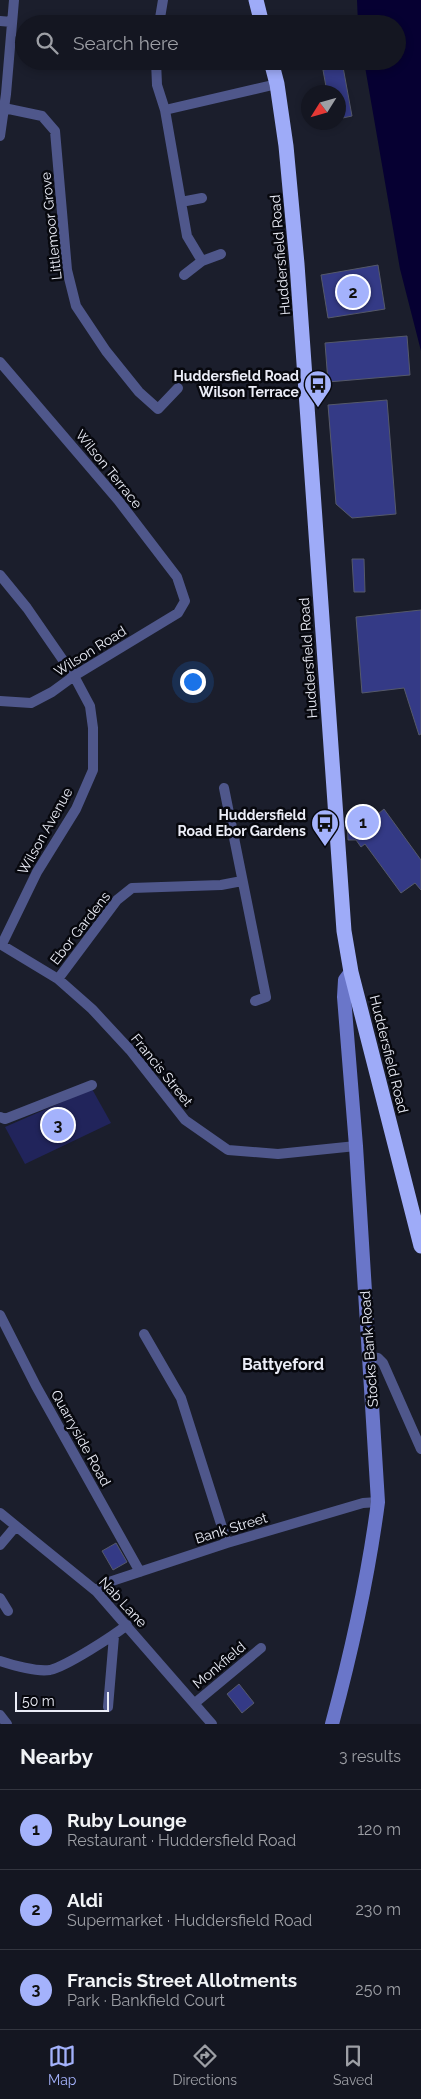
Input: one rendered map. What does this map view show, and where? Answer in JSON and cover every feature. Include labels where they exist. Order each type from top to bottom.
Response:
[{"type":"highway","points":[[256,0],[260,15]]},
{"type":"highway","name":"Huddersfield Road","points":[[273,70],[286,146],[297,264],[344,931],[351,972],[421,1246]]},
{"type":"street","points":[[0,136],[14,0]]},
{"type":"street","points":[[160,15],[163,0]]},
{"type":"street","points":[[0,21],[12,22]]},
{"type":"street","points":[[156,70],[157,85],[165,110],[186,236],[202,261]]},
{"type":"street","points":[[165,110],[277,84]]},
{"type":"street","name":"Littlemoor Grove","points":[[4,108],[42,116],[55,131],[67,270],[76,306],[106,352],[139,392],[158,409],[178,388]]},
{"type":"street","points":[[181,202],[202,198]]},
{"type":"street","points":[[184,275],[202,261],[221,254]]},
{"type":"street","name":"Wilson Terrace","points":[[0,362],[118,500],[177,577],[185,601]]},
{"type":"street","name":"Wilson Avenue","points":[[0,576],[27,608],[74,676],[90,706],[93,728],[93,770],[76,809],[37,872],[1,944]]},
{"type":"street","name":"Wilson Road","points":[[0,701],[31,703],[52,692],[74,676],[178,613],[185,601]]},
{"type":"street","points":[[224,788],[266,997],[255,1000]]},
{"type":"street","name":"Ebor Gardens","points":[[58,979],[117,900],[132,888],[222,885],[242,882]]},
{"type":"street","name":"Francis Street","points":[[1,944],[58,979],[92,1009],[130,1050],[185,1120],[228,1150],[278,1154],[356,1146]]},
{"type":"street","name":"Stocks Bank Road","points":[[332,1724],[354,1642],[366,1582],[378,1502],[356,1146],[344,997],[345,980],[351,972]]},
{"type":"street","points":[[0,1117],[6,1119],[92,1085]]},
{"type":"street","name":"Quarryside Road","points":[[0,1315],[36,1386],[140,1572]]},
{"type":"street","points":[[144,1334],[181,1398],[227,1542]]},
{"type":"street","points":[[370,1357],[378,1358],[383,1363],[421,1450]]},
{"type":"street","name":"Bank Street","points":[[96,1590],[103,1584],[227,1542],[363,1502],[378,1502]]},
{"type":"street","name":"Nab Lane","points":[[0,1513],[96,1590],[212,1724]]},
{"type":"street","points":[[0,1545],[16,1526]]},
{"type":"street","points":[[0,1598],[8,1611]]},
{"type":"street","points":[[0,1661],[48,1670],[114,1636],[127,1624]]},
{"type":"street","points":[[108,1707],[114,1636]]},
{"type":"street","name":"Monkfield","points":[[195,1703],[261,1648]]},
{"type":"street","points":[[0,1715],[7,1724]]},
{"type":"shaded area","points":[[357,0],[421,0],[421,351],[400,269],[366,70],[406,70],[406,15],[358,15]]},
{"type":"shaded area","points":[[92,1089],[111,1123],[25,1164],[5,1127]]},
{"type":"building","points":[[323,70],[344,70],[352,116],[346,117],[346,85],[326,85]]},
{"type":"building","points":[[378,265],[385,309],[328,318],[321,275]]},
{"type":"building","points":[[407,336],[410,375],[328,382],[325,343]]},
{"type":"building","points":[[387,400],[396,514],[352,518],[336,504],[328,405]]},
{"type":"building","points":[[352,559],[364,559],[365,592],[354,592]]},
{"type":"building","points":[[421,610],[421,734],[419,735],[404,688],[362,693],[356,617]]},
{"type":"building","points":[[384,809],[421,860],[421,890],[415,883],[401,893],[365,844],[361,847],[356,840],[348,840],[347,815],[378,814]]},
{"type":"building","points":[[116,1543],[127,1562],[113,1570],[102,1551]]},
{"type":"building","points":[[239,1684],[254,1703],[242,1713],[227,1694]]},
{"type":"place","name":"Aldi","points":[[353,292]]},
{"type":"place","name":"Huddersfield Road Wilson Terrace","points":[[318,408]]},
{"type":"place","name":"Ruby Lounge","points":[[363,822]]},
{"type":"place","name":"Huddersfield Road Ebor Gardens","points":[[325,847]]},
{"type":"place","name":"Francis Street Allotments","points":[[58,1125]]},
{"type":"district","name":"Battyeford","points":[[283,1364]]}]
